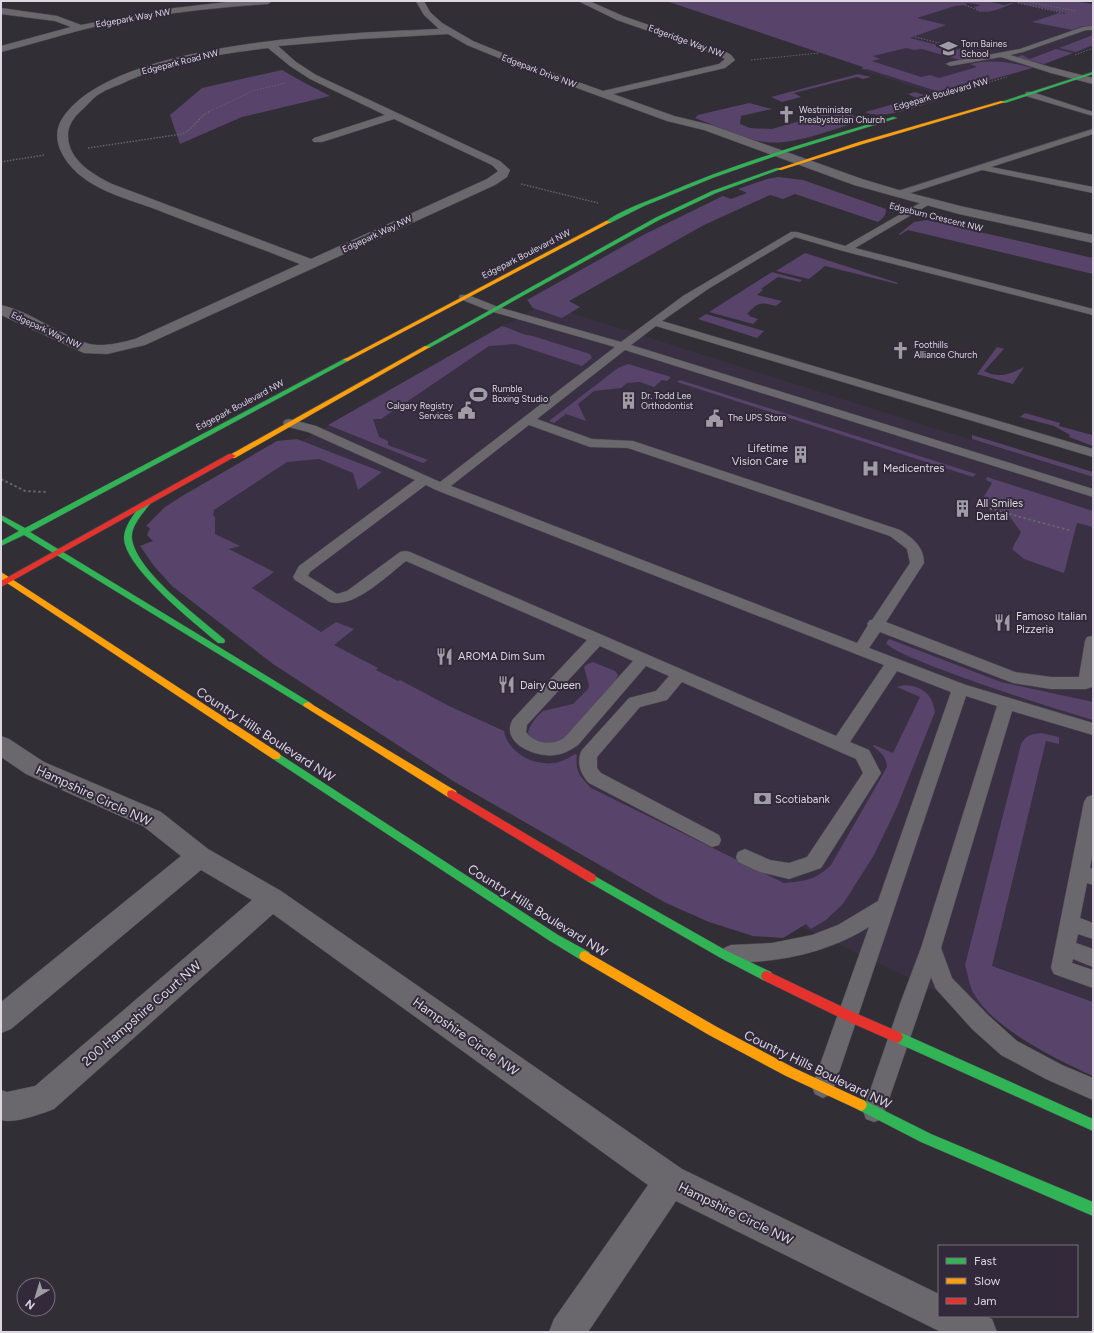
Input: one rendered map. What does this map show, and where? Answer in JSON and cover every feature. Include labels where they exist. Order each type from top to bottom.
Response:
[{"type":"street","name":"Edgepark Way NW","points":[[1,49],[81,28],[158,13],[233,2],[268,1]]},
{"type":"street","name":"Edgepark Drive NW","points":[[420,1],[433,19],[448,31],[490,52],[671,119],[707,127],[777,152],[800,168]]},
{"type":"street","name":"Edgeridge Way NW","points":[[582,1],[620,18],[723,54],[728,56],[730,60],[722,66],[602,94]]},
{"type":"street","points":[[1,11],[57,19],[81,28]]},
{"type":"street","name":"Edgepark Road NW","points":[[312,264],[108,186],[80,169],[66,151],[62,144],[63,123],[80,102],[96,91],[136,73],[171,62],[220,51],[350,36],[448,31]]},
{"type":"street","points":[[271,45],[293,64],[313,77],[393,116],[496,163],[504,170],[503,174],[498,179]]},
{"type":"street","points":[[1039,76],[1074,65]]},
{"type":"street","points":[[1054,71],[1093,81]]},
{"type":"street","points":[[800,168],[906,130],[1029,94],[1093,73]]},
{"type":"street","points":[[318,140],[393,116]]},
{"type":"street","name":"Edgepark Boulevard NW","points":[[1,544],[464,297],[634,209],[700,180],[777,152],[902,116]]},
{"type":"street","name":"Edgepark Drive NW","points":[[671,119],[690,133],[703,138]]},
{"type":"street","points":[[881,122],[906,130]]},
{"type":"street","points":[[742,153],[783,168]]},
{"type":"street","points":[[3,580],[58,552],[657,219],[722,190],[783,168]]},
{"type":"street","name":"Edgeburn Crescent NW","points":[[783,168],[800,168],[858,182],[927,202],[1093,239]]},
{"type":"street","name":"Edgepark Way NW","points":[[1,309],[84,348],[117,348],[140,342],[498,179]]},
{"type":"street","name":"Edgeburn Crescent NW","points":[[899,208],[926,215]]},
{"type":"street","points":[[147,502],[134,522],[128,538],[132,552],[150,576],[263,678]]},
{"type":"street","points":[[1,517],[566,864],[723,954],[849,1016],[1093,1125]]},
{"type":"street","name":"Country Hills Boulevard NW","points":[[3,580],[554,938],[713,1031],[926,1138],[1093,1209]]},
{"type":"street","name":"Hampshire Circle NW","points":[[1,745],[35,768],[152,819],[199,856],[272,899],[670,1181],[938,1312]]},
{"type":"street","points":[[1,1020],[199,856]]},
{"type":"street","name":"200 Hampshire Court NW","points":[[1,1105],[7,1107],[43,1099],[272,899]]},
{"type":"street","points":[[567,1332],[670,1181]]},
{"type":"street","points":[[948,1317],[979,1332]]},
{"type":"lane","points":[[950,64],[1021,51],[1085,28],[1093,28]]},
{"type":"lane","points":[[1001,54],[1054,71]]},
{"type":"lane","points":[[1029,94],[1093,114]]},
{"type":"lane","points":[[898,194],[1093,131]]},
{"type":"lane","points":[[980,167],[1093,190]]},
{"type":"lane","points":[[846,249],[927,202]]},
{"type":"lane","points":[[441,487],[665,314],[717,280],[794,234],[846,249],[1093,312]]},
{"type":"lane","points":[[464,297],[494,309],[623,346],[1093,493]]},
{"type":"lane","points":[[654,322],[1093,453]]},
{"type":"lane","points":[[528,420],[590,443],[629,444],[888,531],[907,540],[915,548],[917,563],[875,624],[860,650]]},
{"type":"lane","points":[[289,423],[312,429],[441,487],[960,689],[1093,729]]},
{"type":"lane","points":[[424,480],[304,569],[300,577],[335,599],[342,598],[352,595],[405,555],[680,674],[862,755],[872,773],[814,863],[789,871],[768,868],[744,857]]},
{"type":"lane","points":[[875,624],[1013,678],[1051,683],[1086,683],[1093,641]]},
{"type":"lane","points":[[597,639],[525,716],[518,726],[518,732],[521,738],[528,743],[546,749],[556,749],[565,746],[572,741],[644,659]]},
{"type":"lane","points":[[838,744],[894,663]]},
{"type":"lane","points":[[680,674],[661,696],[635,702],[588,756],[588,768],[590,774],[595,778],[712,840]]},
{"type":"lane","points":[[823,1087],[849,1016],[960,689]]},
{"type":"lane","points":[[874,1111],[930,948],[1006,703]]},
{"type":"lane","points":[[1092,814],[1086,874],[1069,923],[1061,968],[1093,979]]},
{"type":"lane","points":[[723,954],[779,953],[810,944],[839,934],[886,906]]},
{"type":"lane","points":[[1069,923],[1093,932]]},
{"type":"lane","points":[[1064,947],[1093,958]]},
{"type":"lane","points":[[930,948],[943,983],[980,1022],[1009,1048],[1054,1072],[1093,1089]]},
{"type":"path","points":[[1024,1],[1079,12]]},
{"type":"path","points":[[1018,3],[1064,13],[1062,14],[1066,16],[1059,19]]},
{"type":"path","points":[[965,5],[971,6],[975,10],[982,12]]},
{"type":"path","points":[[730,60],[757,60],[819,53]]},
{"type":"path","points":[[1,162],[182,134],[190,131],[204,114],[253,91],[313,77]]},
{"type":"path","points":[[498,179],[604,204]]},
{"type":"path","points":[[1,478],[24,491],[44,492]]},
{"type":"path","points":[[980,506],[1072,531]]},
{"type":"shaded area","name":"Tom Baines School","points":[[666,1],[1070,1],[1093,5],[1093,46],[1044,65],[941,96],[862,70],[863,67]]},
{"type":"shaded area","points":[[666,1],[987,1],[1004,5],[1014,3],[994,11],[983,12],[974,7],[981,5],[967,3],[965,4],[967,5],[955,6],[917,18],[946,25],[910,38],[956,50],[965,50],[980,56],[960,60],[922,49],[914,50],[906,48],[873,56],[880,59],[872,61],[921,77],[930,75],[939,78],[977,67],[970,64],[978,62],[1001,62],[1032,68],[943,93],[867,69],[862,69],[863,67]]},
{"type":"shaded area","points":[[1010,1],[1072,1],[1093,4],[1093,26],[1083,26],[1072,30],[1032,22],[1059,13],[1066,13]]},
{"type":"shaded area","points":[[1093,35],[1093,45],[1076,52],[1059,48]]},
{"type":"shaded area","points":[[1056,49],[1073,53],[1044,64],[1017,57],[1022,55],[1030,59]]},
{"type":"shaded area","points":[[282,70],[330,96],[242,117],[180,144],[170,115],[202,88]]},
{"type":"shaded area","points":[[858,74],[871,77],[863,79],[857,77],[794,93],[801,97],[782,102],[771,97]]},
{"type":"shaded area","points":[[915,92],[939,100],[881,115],[865,112],[916,98],[908,94]]},
{"type":"shaded area","points":[[749,103],[772,109],[741,116],[740,124],[750,128],[772,129],[838,110],[854,116],[861,121],[813,136],[788,142],[776,143],[747,138],[695,118],[698,115]]},
{"type":"shaded area","points":[[778,177],[803,180],[886,209],[885,215],[878,222],[795,194],[783,199],[770,195],[704,225],[569,301],[580,307],[562,318],[533,308],[527,300],[645,234],[723,196],[731,199],[747,193],[738,189],[767,179]]},
{"type":"shaded area","points":[[927,220],[1093,258],[1093,274],[908,230],[900,235],[899,234],[914,222]]},
{"type":"shaded area","points":[[805,253],[898,283],[897,284],[825,266],[809,279],[776,271]]},
{"type":"shaded area","points":[[772,272],[802,280],[800,282],[778,277],[761,289],[763,290],[757,295],[782,301],[776,306],[760,304],[754,307],[747,314],[758,319],[753,324],[709,312]]},
{"type":"shaded area","points":[[543,304],[1093,477],[1093,1002],[992,967],[1046,740],[1058,744],[1058,737],[1023,739],[965,965],[974,994],[997,1020],[784,918],[583,816],[158,525],[293,446]]},
{"type":"shaded area","points":[[706,314],[764,331],[757,338],[698,319]]},
{"type":"shaded area","points":[[502,326],[590,354],[592,358],[582,366],[515,344],[489,346],[405,403],[407,404],[398,411],[394,410],[381,419],[373,419],[379,437],[388,441],[388,445],[428,460],[423,463],[328,425]]},
{"type":"shaded area","points":[[997,347],[1004,349],[984,371],[995,375],[1005,375],[1024,367],[1013,384],[977,374]]},
{"type":"shaded area","points":[[628,364],[671,377],[667,381],[662,380],[654,387],[640,382],[627,383],[621,388],[594,391],[578,404],[586,421],[566,414],[554,423],[549,421],[618,368]]},
{"type":"shaded area","points":[[680,380],[976,474],[973,477],[677,382]]},
{"type":"shaded area","points":[[1025,413],[1060,423],[1059,426],[1092,435],[1093,434],[1093,446],[1069,437],[1070,435],[1054,426],[1020,417]]},
{"type":"shaded area","points":[[972,435],[1093,472],[1093,477],[972,439]]},
{"type":"shaded area","points":[[297,439],[382,472],[358,490],[353,473],[319,459],[287,462],[214,510],[213,515],[215,517],[215,534],[240,546],[229,549],[274,572],[252,588],[321,632],[336,622],[354,629],[334,645],[378,668],[376,670],[398,681],[400,680],[449,706],[504,731],[506,739],[511,746],[516,752],[523,756],[539,762],[555,763],[575,754],[577,755],[577,766],[579,773],[591,788],[784,883],[810,879],[826,870],[831,865],[887,767],[887,763],[881,753],[873,746],[874,745],[893,753],[920,697],[897,687],[907,685],[916,687],[925,692],[931,699],[935,712],[897,807],[874,855],[843,904],[826,920],[811,929],[806,924],[783,938],[753,936],[709,922],[666,903],[453,781],[273,664],[172,586],[154,566],[140,546],[153,541],[147,535],[150,528],[146,526],[165,507],[277,441]]},
{"type":"shaded area","points":[[987,477],[1093,511],[1093,527],[1077,523],[1064,573],[1024,559],[1012,549],[1021,532],[1006,512],[980,503],[992,483],[986,480]]},
{"type":"shaded area","points":[[889,639],[1001,682],[1093,702],[1093,720],[1050,707],[919,661],[897,651],[886,643]]},
{"type":"shaded area","points":[[593,662],[615,671],[618,675],[616,680],[561,742],[547,745],[532,739],[528,733],[530,727],[543,711],[573,704],[588,689],[589,685],[584,667]]},
{"type":"shaded area","points":[[1041,733],[1059,737],[1059,744],[1046,741],[992,966],[1093,1002],[1093,1076],[1045,1052],[996,1020],[972,991],[965,965],[1021,744],[1027,737]]},
{"type":"traffic: fast","points":[[1003,102],[1093,73]]},
{"type":"traffic: fast","points":[[608,222],[642,205],[713,176],[785,151],[895,118]]},
{"type":"traffic: fast","points":[[427,347],[657,219],[714,192],[779,169]]},
{"type":"traffic: fast","points":[[1,544],[346,360]]},
{"type":"traffic: fast","points":[[146,504],[134,521],[128,535],[132,551],[153,580],[221,641]]},
{"type":"traffic: fast","points":[[1,517],[308,705]]},
{"type":"traffic: fast","points":[[276,756],[554,938],[585,956]]},
{"type":"traffic: fast","points":[[591,878],[723,954],[767,976]]},
{"type":"traffic: fast","points":[[897,1037],[1093,1125]]},
{"type":"traffic: fast","points":[[861,1105],[926,1138],[1093,1209]]},
{"type":"traffic: slow","points":[[779,169],[861,143],[1003,102]]},
{"type":"traffic: slow","points":[[346,360],[608,222]]},
{"type":"traffic: slow","points":[[232,456],[427,347]]},
{"type":"traffic: slow","points":[[1,575],[276,756]]},
{"type":"traffic: slow","points":[[308,705],[452,794]]},
{"type":"traffic: slow","points":[[585,956],[713,1031],[790,1072],[861,1105]]},
{"type":"traffic: jam","points":[[1,584],[232,456]]},
{"type":"traffic: jam","points":[[452,794],[591,878]]},
{"type":"traffic: jam","points":[[767,976],[849,1016],[897,1037]]},
{"type":"place","name":"Tom Baines School","points":[[948,49]]},
{"type":"place","name":"Westminister Presbysterian Church","points":[[786,115]]},
{"type":"place","name":"Foothills Alliance Church","points":[[901,350]]},
{"type":"place","name":"Rumble Boxing Studio","points":[[479,394]]},
{"type":"place","name":"Dr. Todd Lee Orthodontist","points":[[628,401]]},
{"type":"place","name":"Calgary Registry Services","points":[[466,411]]},
{"type":"place","name":"The UPS Store","points":[[715,418]]},
{"type":"place","name":"Lifetime Vision Care","points":[[801,454]]},
{"type":"place","name":"Medicentres","points":[[870,468]]},
{"type":"place","name":"All Smiles Dental","points":[[963,509]]},
{"type":"place","name":"Famoso Italian Pizzeria","points":[[1003,622]]},
{"type":"place","name":"AROMA Dim Sum","points":[[445,656]]},
{"type":"place","name":"Dairy Queen","points":[[507,685]]},
{"type":"place","name":"Scotiabank","points":[[762,799]]}]
